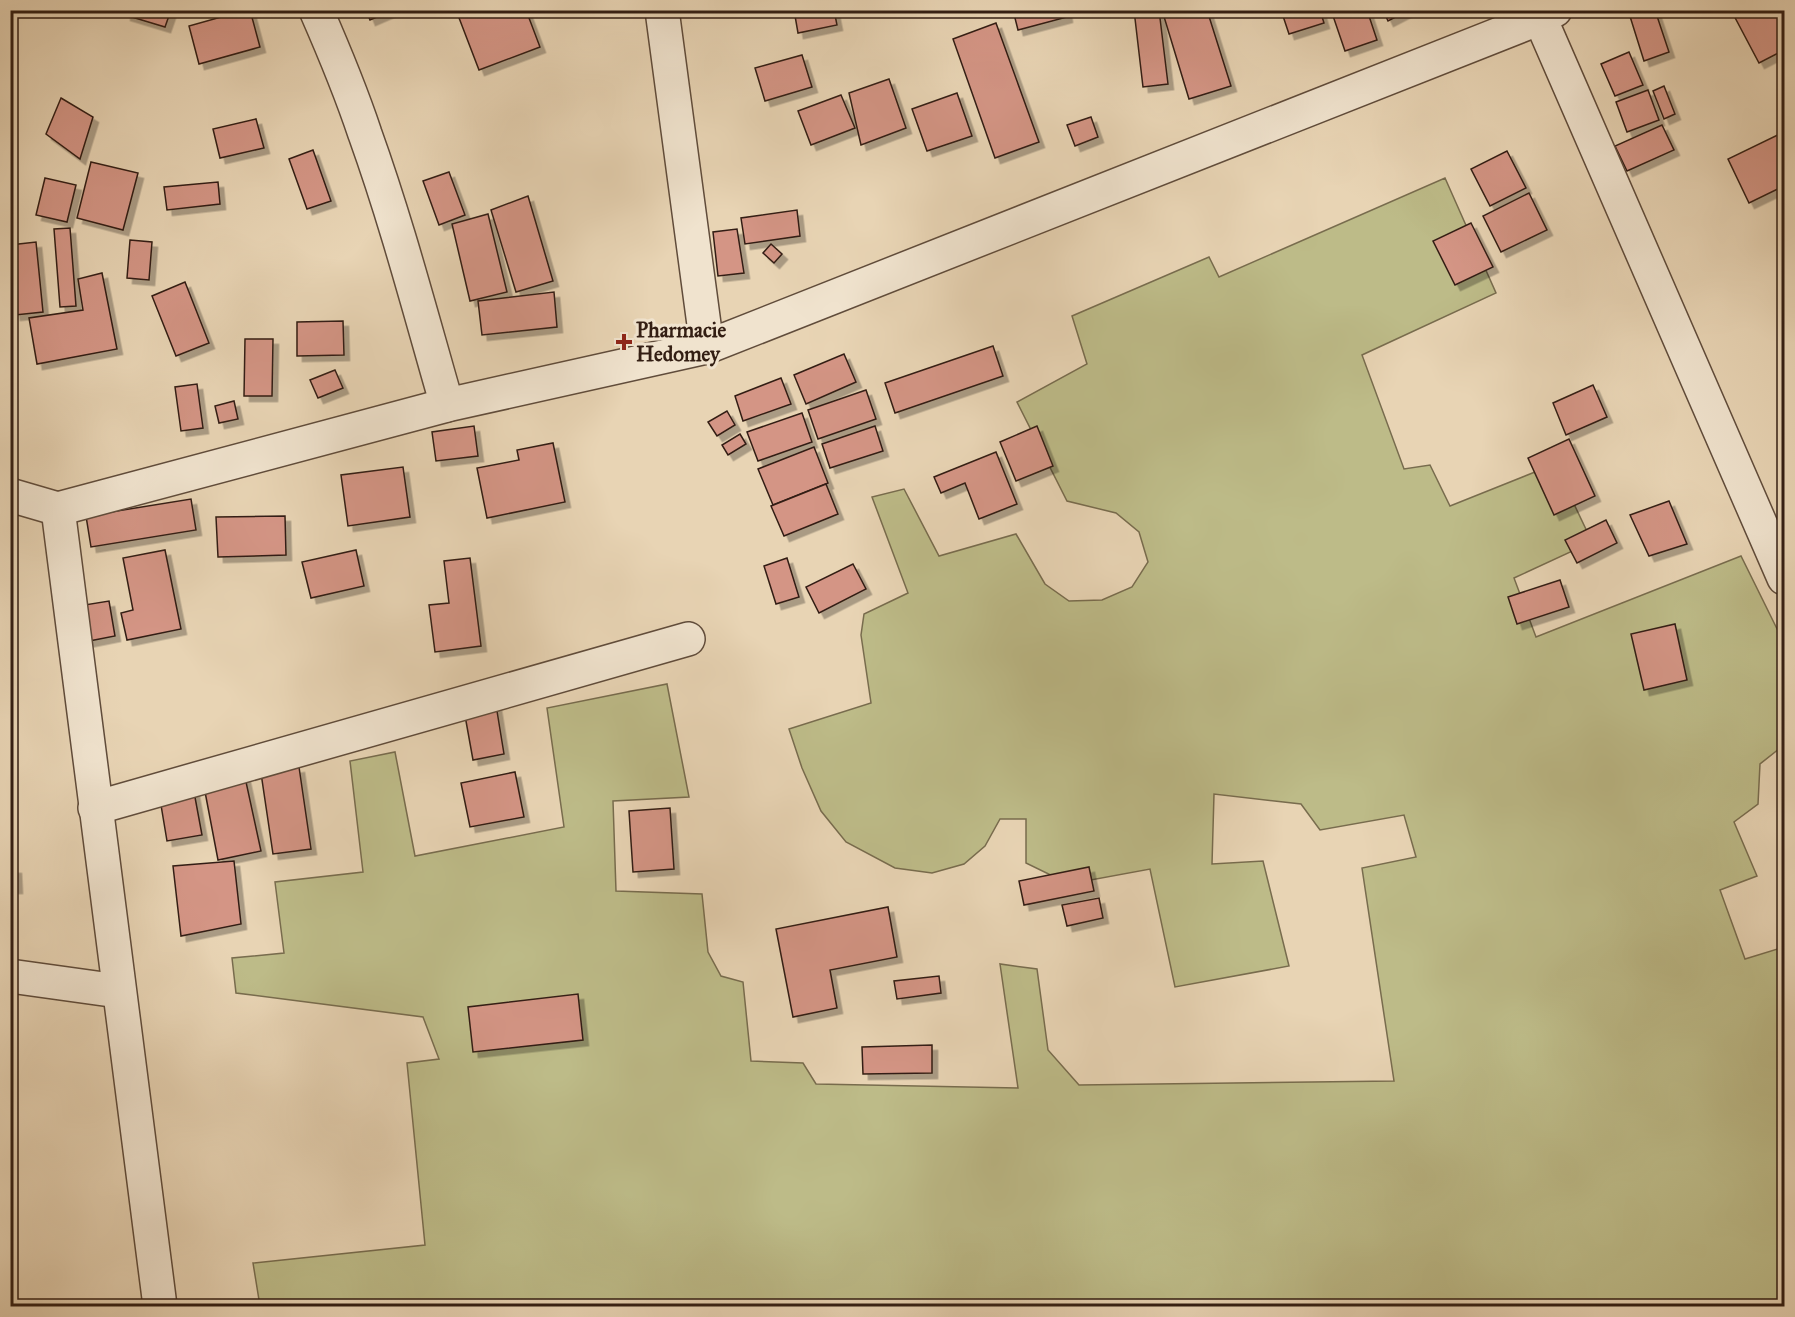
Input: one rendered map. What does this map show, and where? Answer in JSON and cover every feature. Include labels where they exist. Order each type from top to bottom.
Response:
[{"type":"street","points":[[316,10],[365,133],[392,216],[447,405]]},
{"type":"street","points":[[662,10],[707,346]]},
{"type":"street","points":[[10,495],[58,509],[447,405],[707,346],[1545,13],[1785,578]]},
{"type":"street","points":[[58,509],[160,1306]]},
{"type":"street","points":[[95,808],[688,639]]},
{"type":"street","points":[[10,976],[118,991]]},
{"type":"shaded area","points":[[1445,178],[1496,293],[1362,355],[1404,469],[1430,465],[1450,506],[1555,464],[1592,542],[1514,578],[1536,637],[1741,556],[1784,643],[1784,745],[1760,764],[1758,804],[1734,822],[1757,876],[1720,890],[1745,959],[1784,947],[1784,1306],[260,1306],[253,1263],[425,1245],[407,1063],[439,1059],[423,1017],[236,993],[232,958],[284,953],[275,882],[363,872],[350,761],[395,752],[415,856],[564,827],[547,708],[667,684],[689,797],[613,801],[616,891],[702,894],[708,952],[721,976],[743,982],[751,1061],[803,1063],[816,1084],[1018,1088],[1000,964],[1037,969],[1048,1050],[1079,1085],[1394,1081],[1362,868],[1416,857],[1404,815],[1320,830],[1301,804],[1214,794],[1212,864],[1263,861],[1289,966],[1175,987],[1150,869],[1069,884],[1026,863],[1026,819],[1000,819],[985,846],[964,864],[932,873],[895,868],[846,842],[821,811],[802,768],[789,729],[871,703],[861,635],[864,614],[908,593],[872,497],[904,489],[939,556],[1016,534],[1045,584],[1069,601],[1102,600],[1132,587],[1148,562],[1139,532],[1116,513],[1067,501],[1017,402],[1087,364],[1072,316],[1209,257],[1219,277]]},
{"type":"building","points":[[126,10],[171,10],[165,27],[125,15]]},
{"type":"building","points":[[250,10],[260,47],[199,64],[189,26]]},
{"type":"building","points":[[366,10],[393,10],[370,20]]},
{"type":"building","points":[[456,10],[526,10],[540,47],[479,70]]},
{"type":"building","points":[[794,10],[834,10],[837,25],[798,33]]},
{"type":"building","points":[[1013,10],[1066,10],[1067,17],[1018,30]]},
{"type":"building","points":[[1134,10],[1159,10],[1168,84],[1143,87]]},
{"type":"building","points":[[1162,10],[1207,10],[1231,86],[1189,99]]},
{"type":"building","points":[[1281,10],[1320,10],[1324,23],[1289,34]]},
{"type":"building","points":[[1331,10],[1367,10],[1377,40],[1345,51]]},
{"type":"building","points":[[1383,10],[1409,10],[1388,21]]},
{"type":"building","points":[[1628,10],[1655,10],[1669,52],[1644,61]]},
{"type":"building","points":[[1731,10],[1784,10],[1784,50],[1759,63]]},
{"type":"building","points":[[996,23],[1039,142],[995,158],[953,39]]},
{"type":"building","points":[[1629,52],[1643,85],[1615,96],[1601,64]]},
{"type":"building","points":[[802,55],[812,87],[765,101],[755,68]]},
{"type":"building","points":[[889,79],[906,128],[861,145],[849,93]]},
{"type":"building","points":[[1664,86],[1675,114],[1664,119],[1653,91]]},
{"type":"building","points":[[1648,90],[1659,120],[1627,132],[1616,102]]},
{"type":"building","points":[[957,93],[972,136],[927,151],[912,109]]},
{"type":"building","points":[[841,95],[855,128],[811,145],[798,111]]},
{"type":"building","points":[[61,98],[93,117],[80,159],[46,134]]},
{"type":"building","points":[[1091,117],[1098,137],[1075,146],[1067,125]]},
{"type":"building","points":[[256,119],[264,148],[220,158],[213,129]]},
{"type":"building","points":[[1662,125],[1674,150],[1627,171],[1615,146]]},
{"type":"building","points":[[1784,132],[1784,186],[1749,203],[1728,159]]},
{"type":"building","points":[[313,150],[331,201],[307,209],[289,159]]},
{"type":"building","points":[[1507,151],[1526,188],[1490,206],[1471,169]]},
{"type":"building","points":[[91,162],[138,173],[123,230],[77,218]]},
{"type":"building","points":[[449,172],[465,215],[439,225],[423,181]]},
{"type":"building","points":[[45,178],[76,185],[67,222],[36,215]]},
{"type":"building","points":[[218,182],[220,204],[167,210],[164,187]]},
{"type":"building","points":[[1529,193],[1547,230],[1501,252],[1483,216]]},
{"type":"building","points":[[528,196],[553,281],[516,292],[491,210]]},
{"type":"building","points":[[797,210],[800,236],[745,244],[741,218]]},
{"type":"building","points":[[488,214],[507,292],[470,301],[452,224]]},
{"type":"building","points":[[1471,223],[1493,267],[1455,285],[1433,241]]},
{"type":"building","points":[[70,228],[76,306],[60,307],[54,229]]},
{"type":"building","points":[[737,229],[744,273],[718,276],[713,232]]},
{"type":"building","points":[[130,240],[152,242],[149,280],[127,278]]},
{"type":"building","points":[[36,242],[43,312],[15,315],[10,275],[10,245]]},
{"type":"building","points":[[771,244],[782,254],[774,263],[763,253]]},
{"type":"building","points":[[102,273],[117,349],[37,364],[29,318],[83,310],[78,279]]},
{"type":"building","points":[[185,282],[209,343],[176,356],[152,296]]},
{"type":"building","points":[[554,292],[557,327],[482,335],[478,301]]},
{"type":"building","points":[[343,321],[344,355],[297,356],[297,322]]},
{"type":"building","points":[[245,339],[273,339],[272,396],[244,396]]},
{"type":"building","points":[[993,346],[1003,376],[895,413],[885,383]]},
{"type":"building","points":[[844,354],[856,382],[806,404],[794,375]]},
{"type":"building","points":[[335,370],[343,388],[318,398],[310,380]]},
{"type":"building","points":[[781,378],[791,404],[743,421],[735,396]]},
{"type":"building","points":[[197,384],[203,428],[181,431],[175,387]]},
{"type":"building","points":[[1593,385],[1607,417],[1566,435],[1553,403]]},
{"type":"building","points":[[866,390],[876,419],[818,439],[808,410]]},
{"type":"building","points":[[234,401],[238,419],[219,423],[215,406]]},
{"type":"building","points":[[727,411],[735,425],[717,436],[708,422]]},
{"type":"building","points":[[802,413],[812,442],[758,461],[747,432]]},
{"type":"building","points":[[474,426],[478,456],[436,461],[432,432]]},
{"type":"building","points":[[875,426],[883,451],[830,468],[822,444]]},
{"type":"building","points":[[1037,426],[1053,466],[1016,481],[1000,442]]},
{"type":"building","points":[[740,434],[746,444],[728,455],[722,445]]},
{"type":"building","points":[[1569,439],[1595,496],[1554,515],[1528,458]]},
{"type":"building","points":[[553,443],[565,502],[487,518],[477,468],[519,460],[517,450]]},
{"type":"building","points":[[814,447],[828,483],[773,505],[758,469]]},
{"type":"building","points":[[996,452],[1017,504],[979,519],[965,483],[941,493],[934,477]]},
{"type":"building","points":[[403,467],[410,517],[348,526],[341,475]]},
{"type":"building","points":[[826,484],[838,514],[784,536],[771,506]]},
{"type":"building","points":[[191,499],[196,530],[91,547],[86,516]]},
{"type":"building","points":[[1669,501],[1687,544],[1649,556],[1630,515]]},
{"type":"building","points":[[285,516],[286,555],[218,557],[216,517]]},
{"type":"building","points":[[1606,520],[1617,543],[1577,563],[1565,540]]},
{"type":"building","points":[[165,550],[181,629],[127,640],[121,613],[133,610],[123,558]]},
{"type":"building","points":[[356,550],[364,586],[311,598],[302,562]]},
{"type":"building","points":[[470,558],[481,646],[435,652],[429,605],[449,603],[444,561]]},
{"type":"building","points":[[787,558],[799,597],[776,604],[764,566]]},
{"type":"building","points":[[853,564],[866,589],[819,613],[806,587]]},
{"type":"building","points":[[1560,580],[1569,607],[1517,624],[1508,597]]},
{"type":"building","points":[[109,601],[115,636],[84,642],[78,606]]},
{"type":"building","points":[[1675,624],[1687,680],[1644,690],[1631,634]]},
{"type":"building","points":[[496,705],[504,754],[473,760],[464,710]]},
{"type":"building","points":[[299,767],[311,849],[273,854],[261,773]]},
{"type":"building","points":[[243,768],[261,851],[218,860],[202,776]]},
{"type":"building","points":[[515,772],[524,817],[470,827],[461,783]]},
{"type":"building","points":[[192,781],[202,835],[167,841],[158,787]]},
{"type":"building","points":[[670,808],[674,869],[633,872],[629,811]]},
{"type":"building","points":[[234,861],[241,924],[181,936],[173,866]]},
{"type":"building","points":[[1089,867],[1094,891],[1024,905],[1019,881]]},
{"type":"building","points":[[10,868],[16,868],[17,888],[10,888]]},
{"type":"building","points":[[1099,898],[1103,918],[1067,926],[1062,905]]},
{"type":"building","points":[[888,907],[897,957],[830,970],[837,1008],[793,1017],[776,929]]},
{"type":"building","points":[[939,976],[941,993],[897,999],[894,981]]},
{"type":"building","points":[[578,994],[583,1040],[473,1052],[468,1007]]},
{"type":"building","points":[[932,1045],[932,1073],[863,1074],[862,1047]]},
{"type":"place","name":"Pharmacie Hedomey","points":[[624,342]]}]
